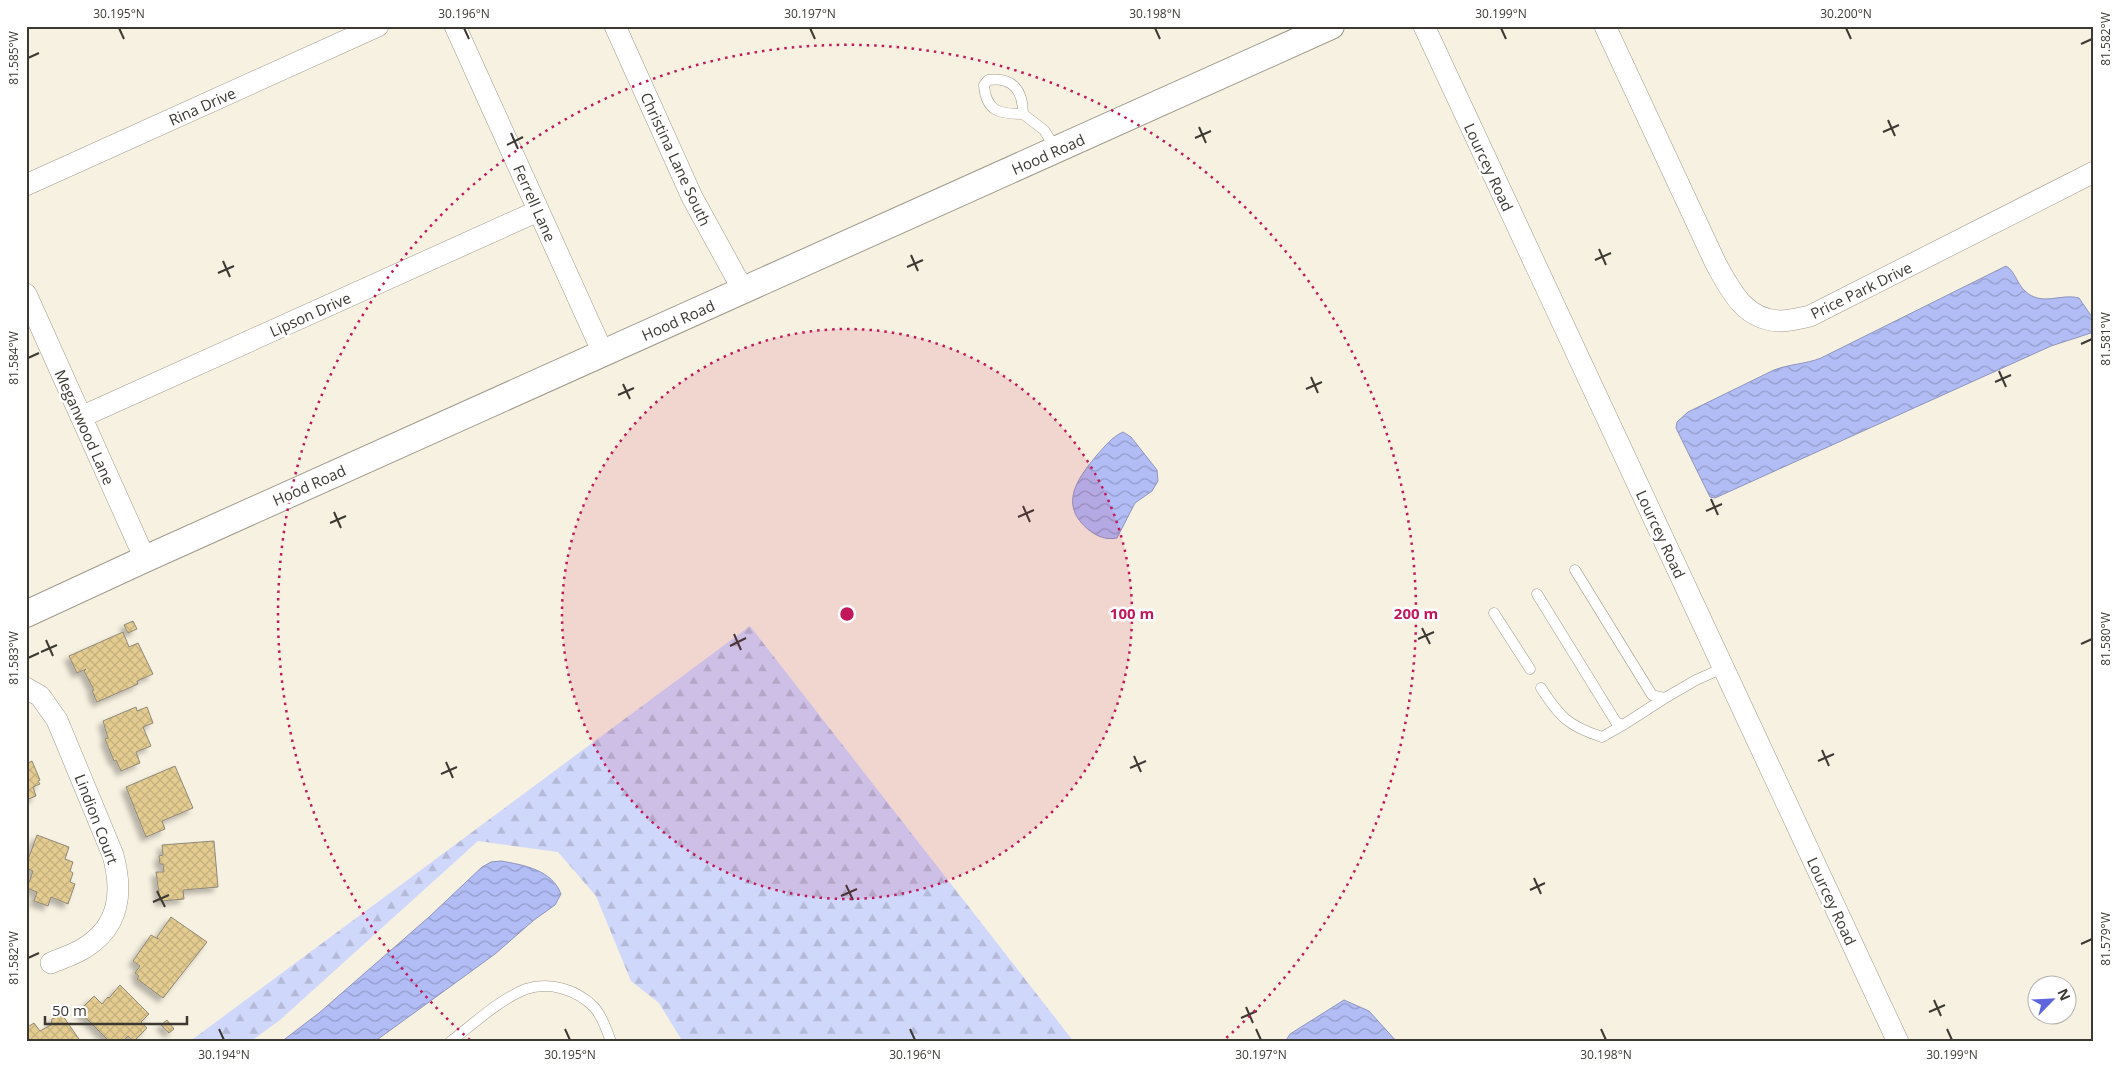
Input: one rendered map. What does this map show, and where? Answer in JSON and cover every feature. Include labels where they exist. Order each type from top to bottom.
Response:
[{"type":"street","name":"Rina Drive","points":[[26,185],[378,26]]},
{"type":"street","name":"Ferrell Lane","points":[[455,26],[603,353]]},
{"type":"street","name":"Christina Lane South","points":[[614,26],[692,197],[743,290]]},
{"type":"street","name":"Hood Road","points":[[26,614],[1331,26]]},
{"type":"street","name":"Lourcey Road","points":[[1424,26],[1898,1042]]},
{"type":"street","name":"Price Park Drive","points":[[1605,26],[1716,264],[1736,300],[1755,315],[1780,321],[1810,316],[2094,172]]},
{"type":"street","name":"Lipson Drive","points":[[81,417],[538,211]]},
{"type":"street","name":"Meganwood Lane","points":[[26,294],[145,559]]},
{"type":"street","name":"Lindion Court","points":[[26,688],[40,696],[57,720],[113,855],[119,877],[118,902],[108,928],[86,948],[50,963]]},
{"type":"lane","points":[[1023,114],[1044,130],[1057,150]]},
{"type":"lane","points":[[1575,570],[1652,695],[1665,698]]},
{"type":"lane","points":[[1536,594],[1616,722],[1623,725]]},
{"type":"lane","points":[[1494,613],[1530,669]]},
{"type":"lane","points":[[1541,688],[1555,710],[1577,729],[1602,737],[1696,680],[1723,668]]},
{"type":"lane","points":[[450,1042],[511,997],[528,989],[546,986],[564,989],[578,995],[595,1008],[611,1042]]},
{"type":"green space","points":[[750,626],[1074,1042],[683,1042],[659,1003],[631,981],[596,896],[558,852],[478,841],[280,1020],[250,1042],[189,1042]]},
{"type":"water","points":[[2006,266],[2012,271],[2022,288],[2031,296],[2045,299],[2079,298],[2094,320],[2094,332],[2051,346],[1715,498],[1710,497],[1676,428],[1677,422],[1688,412],[1774,370],[1821,358]]},
{"type":"water","points":[[1123,432],[1131,437],[1157,470],[1158,481],[1152,491],[1135,503],[1117,538],[1113,539],[1099,536],[1089,530],[1074,511],[1073,502],[1074,492],[1083,473],[1106,445]]},
{"type":"water","points":[[501,861],[528,867],[551,879],[561,894],[555,905],[534,920],[495,954],[374,1042],[281,1042],[319,1013],[429,917],[482,867],[491,862]]},
{"type":"water","points":[[1344,1000],[1369,1011],[1397,1042],[1285,1042],[1290,1034]]},
{"type":"building","points":[[133,621],[137,629],[128,633],[124,625]]},
{"type":"building","points":[[123,632],[129,647],[138,643],[153,674],[137,681],[138,684],[97,702],[92,691],[94,690],[84,671],[86,669],[77,673],[69,656]]},
{"type":"building","points":[[136,707],[137,711],[147,707],[153,723],[143,727],[151,746],[136,752],[140,763],[121,771],[116,760],[114,761],[105,739],[108,738],[103,721]]},
{"type":"building","points":[[32,761],[40,784],[33,787],[36,796],[26,800],[26,764]]},
{"type":"building","points":[[175,766],[193,808],[162,821],[165,829],[146,837],[126,787]]},
{"type":"building","points":[[37,835],[69,847],[65,859],[73,862],[70,871],[73,873],[70,882],[75,884],[68,904],[51,897],[48,906],[34,901],[37,892],[27,888],[33,871],[26,868],[26,865]]},
{"type":"building","points":[[214,841],[218,887],[183,890],[184,899],[160,901],[156,872],[164,872],[159,856],[163,855],[162,845]]},
{"type":"building","points":[[171,917],[207,942],[163,998],[137,979],[139,976],[135,973],[140,966],[133,961],[151,935],[158,939],[157,937]]},
{"type":"building","points":[[120,985],[149,1014],[141,1022],[147,1028],[133,1042],[128,1036],[122,1042],[110,1042],[79,1011],[94,996],[102,1004]]},
{"type":"building","points":[[63,1016],[81,1042],[26,1042],[26,1028],[34,1023],[40,1031],[51,1025],[52,1019]]},
{"type":"building","points":[[167,1020],[174,1029],[169,1033],[161,1025]]}]
